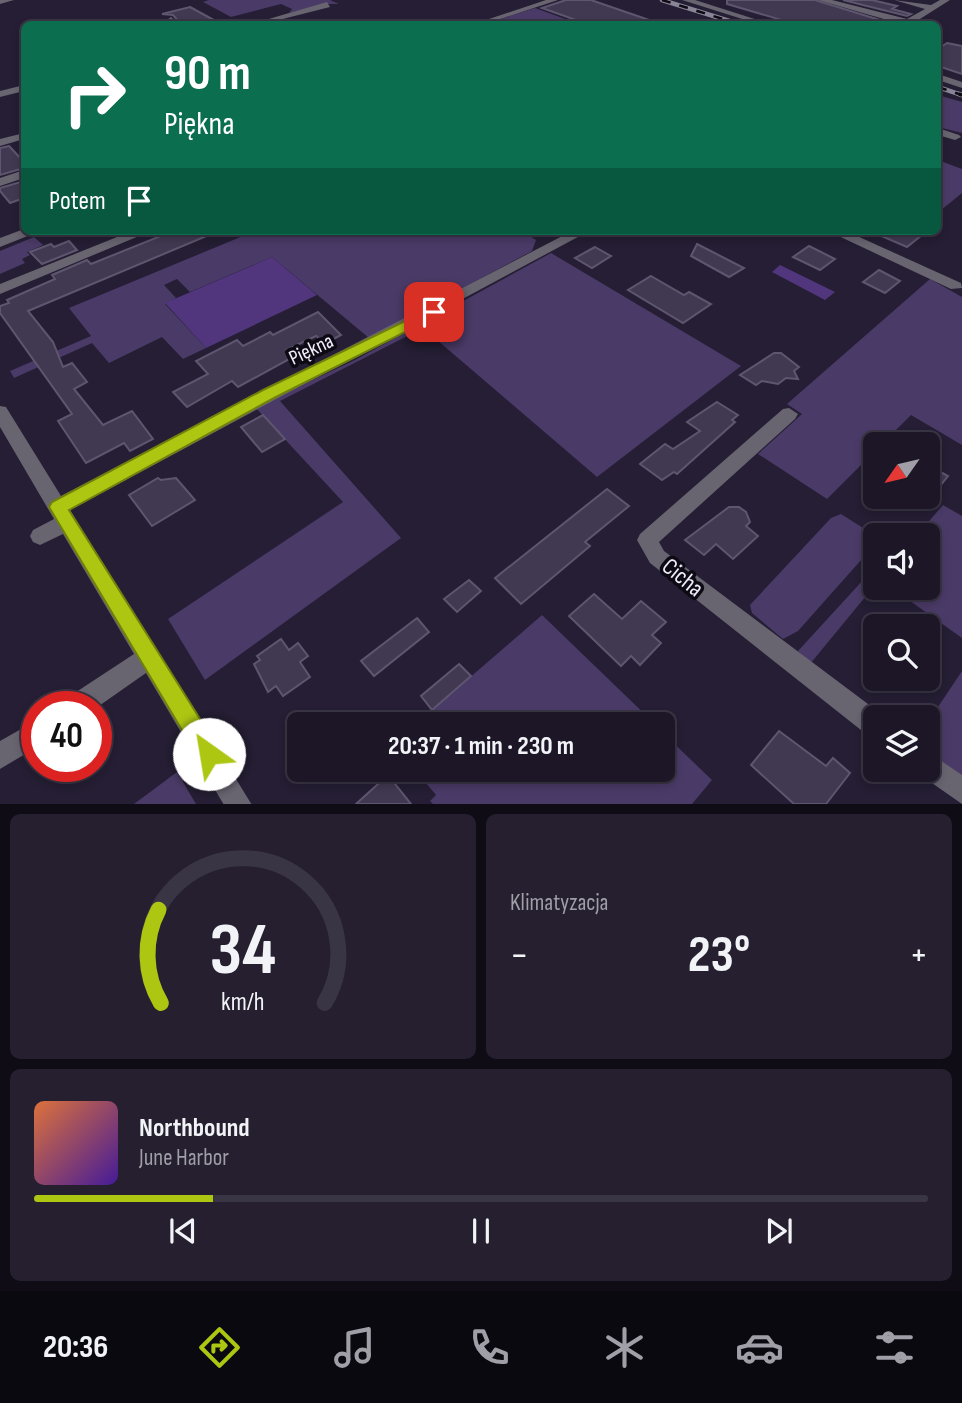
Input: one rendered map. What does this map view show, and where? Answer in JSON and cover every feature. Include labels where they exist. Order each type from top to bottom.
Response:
[{"type":"street","points":[[0,2],[10,0]]},
{"type":"street","points":[[499,21],[554,0]]},
{"type":"street","points":[[686,0],[756,21]]},
{"type":"street","points":[[822,0],[900,21]]},
{"type":"street","points":[[898,0],[932,8]]},
{"type":"street","points":[[910,21],[946,0]]},
{"type":"street","points":[[266,21],[327,5]]},
{"type":"street","points":[[941,78],[962,85]]},
{"type":"street","points":[[0,94],[21,89]]},
{"type":"street","points":[[941,132],[955,137]]},
{"type":"street","points":[[0,143],[21,137]]},
{"type":"street","points":[[0,182],[21,175]]},
{"type":"street","points":[[0,243],[22,235]]},
{"type":"street","points":[[0,289],[134,235]]},
{"type":"street","name":"Piękna","points":[[40,536],[63,514],[575,235]]},
{"type":"street","points":[[844,235],[956,286]]},
{"type":"street","points":[[0,412],[239,804]]},
{"type":"street","name":"Cicha","points":[[789,414],[647,540],[657,557],[863,716]]},
{"type":"street","points":[[99,691],[149,657]]},
{"type":"street","points":[[0,756],[21,742]]},
{"type":"street","points":[[940,774],[962,791]]},
{"type":"shaded area","points":[[330,0],[339,4],[326,4],[289,13],[292,9],[281,4],[231,17],[203,2]]},
{"type":"shaded area","points":[[535,8],[568,20],[499,21],[497,20]]},
{"type":"shaded area","points":[[941,96],[962,102],[962,133],[941,128]]},
{"type":"shaded area","points":[[941,161],[962,169],[962,193],[941,210]]},
{"type":"shaded area","points":[[245,235],[528,235],[536,240],[532,251],[369,338],[272,257],[190,292],[177,279],[164,285],[176,298],[165,304],[206,348],[183,359],[162,337],[109,363],[92,343],[14,378],[10,371],[91,336],[69,308]]},
{"type":"shaded area","points":[[34,237],[43,245],[27,252],[30,255],[22,259],[25,263],[0,274],[0,251]]},
{"type":"shaded area","points":[[551,253],[741,366],[597,477],[423,328],[280,401],[401,538],[205,680],[168,619],[343,502],[255,407],[355,360]]},
{"type":"shaded area","points":[[272,257],[317,295],[206,348],[165,303]]},
{"type":"shaded area","points":[[780,265],[835,292],[825,300],[772,272]]},
{"type":"shaded area","points":[[930,279],[962,297],[962,445],[911,415],[894,432],[863,432],[863,463],[827,499],[758,454],[802,414],[787,404]]},
{"type":"shaded area","points":[[943,505],[962,516],[962,638],[940,622],[940,614],[928,614],[909,600],[940,600],[940,523],[927,523]]},
{"type":"shaded area","points":[[841,514],[863,528],[863,558],[798,631],[783,639],[752,613],[750,605],[831,518]]},
{"type":"shaded area","points":[[863,580],[863,600],[810,664],[798,651]]},
{"type":"shaded area","points":[[542,615],[643,712],[430,712]]},
{"type":"shaded area","points":[[962,671],[962,779],[940,763],[939,705]]},
{"type":"shaded area","points":[[675,745],[712,780],[692,804],[433,804],[430,801],[436,795],[425,782],[675,782]]},
{"type":"shaded area","points":[[177,772],[196,804],[134,804]]},
{"type":"building","points":[[566,0],[591,0],[652,21],[579,21],[542,8]]},
{"type":"building","points":[[727,0],[815,0],[883,21],[785,21],[727,4]]},
{"type":"building","points":[[843,0],[872,0],[897,6],[892,9],[911,14],[907,16]]},
{"type":"building","points":[[190,7],[216,21],[178,21],[173,15],[162,14]]},
{"type":"building","points":[[947,43],[962,46],[962,74],[941,67],[941,47]]},
{"type":"building","points":[[9,146],[21,159],[21,169],[0,175],[0,148]]},
{"type":"building","points":[[21,182],[21,199],[10,203],[0,188]]},
{"type":"building","points":[[163,235],[209,235],[28,311],[53,342],[63,367],[72,363],[87,382],[74,389],[103,425],[132,411],[153,439],[130,451],[124,443],[86,463],[58,421],[72,414],[0,313],[0,306],[9,303],[7,300],[55,279],[52,275],[87,260],[91,264]]},
{"type":"building","points":[[879,235],[922,235],[907,247]]},
{"type":"building","points":[[69,241],[77,250],[42,264],[30,252],[51,244],[54,247]]},
{"type":"building","points":[[697,244],[744,268],[729,277],[691,256]]},
{"type":"building","points":[[809,246],[835,259],[820,270],[793,257]]},
{"type":"building","points":[[595,247],[611,256],[592,268],[575,258]]},
{"type":"building","points":[[879,270],[900,281],[885,293],[863,282]]},
{"type":"building","points":[[651,276],[684,295],[689,292],[711,304],[683,323],[628,290]]},
{"type":"building","points":[[318,312],[341,335],[326,343],[316,336],[286,350],[293,357],[238,387],[232,381],[187,407],[173,392],[208,374],[196,361],[237,340],[243,346],[270,332],[273,335]]},
{"type":"building","points":[[774,353],[781,353],[799,367],[794,371],[798,379],[786,378],[778,384],[762,381],[756,385],[740,375]]},
{"type":"building","points":[[717,402],[738,415],[732,420],[735,422],[677,474],[674,472],[662,480],[640,464],[665,444],[673,449],[700,431],[687,422]]},
{"type":"building","points":[[263,415],[285,439],[262,452],[241,427]]},
{"type":"building","points":[[940,472],[948,476],[940,486]]},
{"type":"building","points":[[158,478],[176,478],[195,500],[152,526],[129,495]]},
{"type":"building","points":[[607,489],[629,506],[585,542],[590,546],[521,604],[495,578]]},
{"type":"building","points":[[729,507],[739,507],[746,512],[750,522],[746,526],[758,536],[733,559],[716,544],[704,555],[685,540]]},
{"type":"building","points":[[469,580],[481,591],[457,612],[444,599]]},
{"type":"building","points":[[594,594],[622,619],[641,601],[666,622],[652,635],[661,643],[640,665],[631,656],[621,666],[569,616]]},
{"type":"building","points":[[417,618],[429,632],[374,676],[361,661]]},
{"type":"building","points":[[281,639],[289,650],[298,643],[308,656],[300,662],[310,677],[283,696],[276,686],[268,692],[254,664],[260,660],[257,656]]},
{"type":"building","points":[[459,664],[471,676],[432,710],[421,696]]},
{"type":"building","points":[[779,731],[826,766],[833,758],[850,773],[826,804],[794,804],[751,765]]},
{"type":"building","points":[[380,782],[394,782],[411,804],[356,804]]},
{"type":"railway","points":[[662,0],[729,21]]},
{"type":"railway","points":[[941,88],[962,95]]},
{"type":"route","points":[[209,754],[58,507],[269,394],[434,312]]}]
